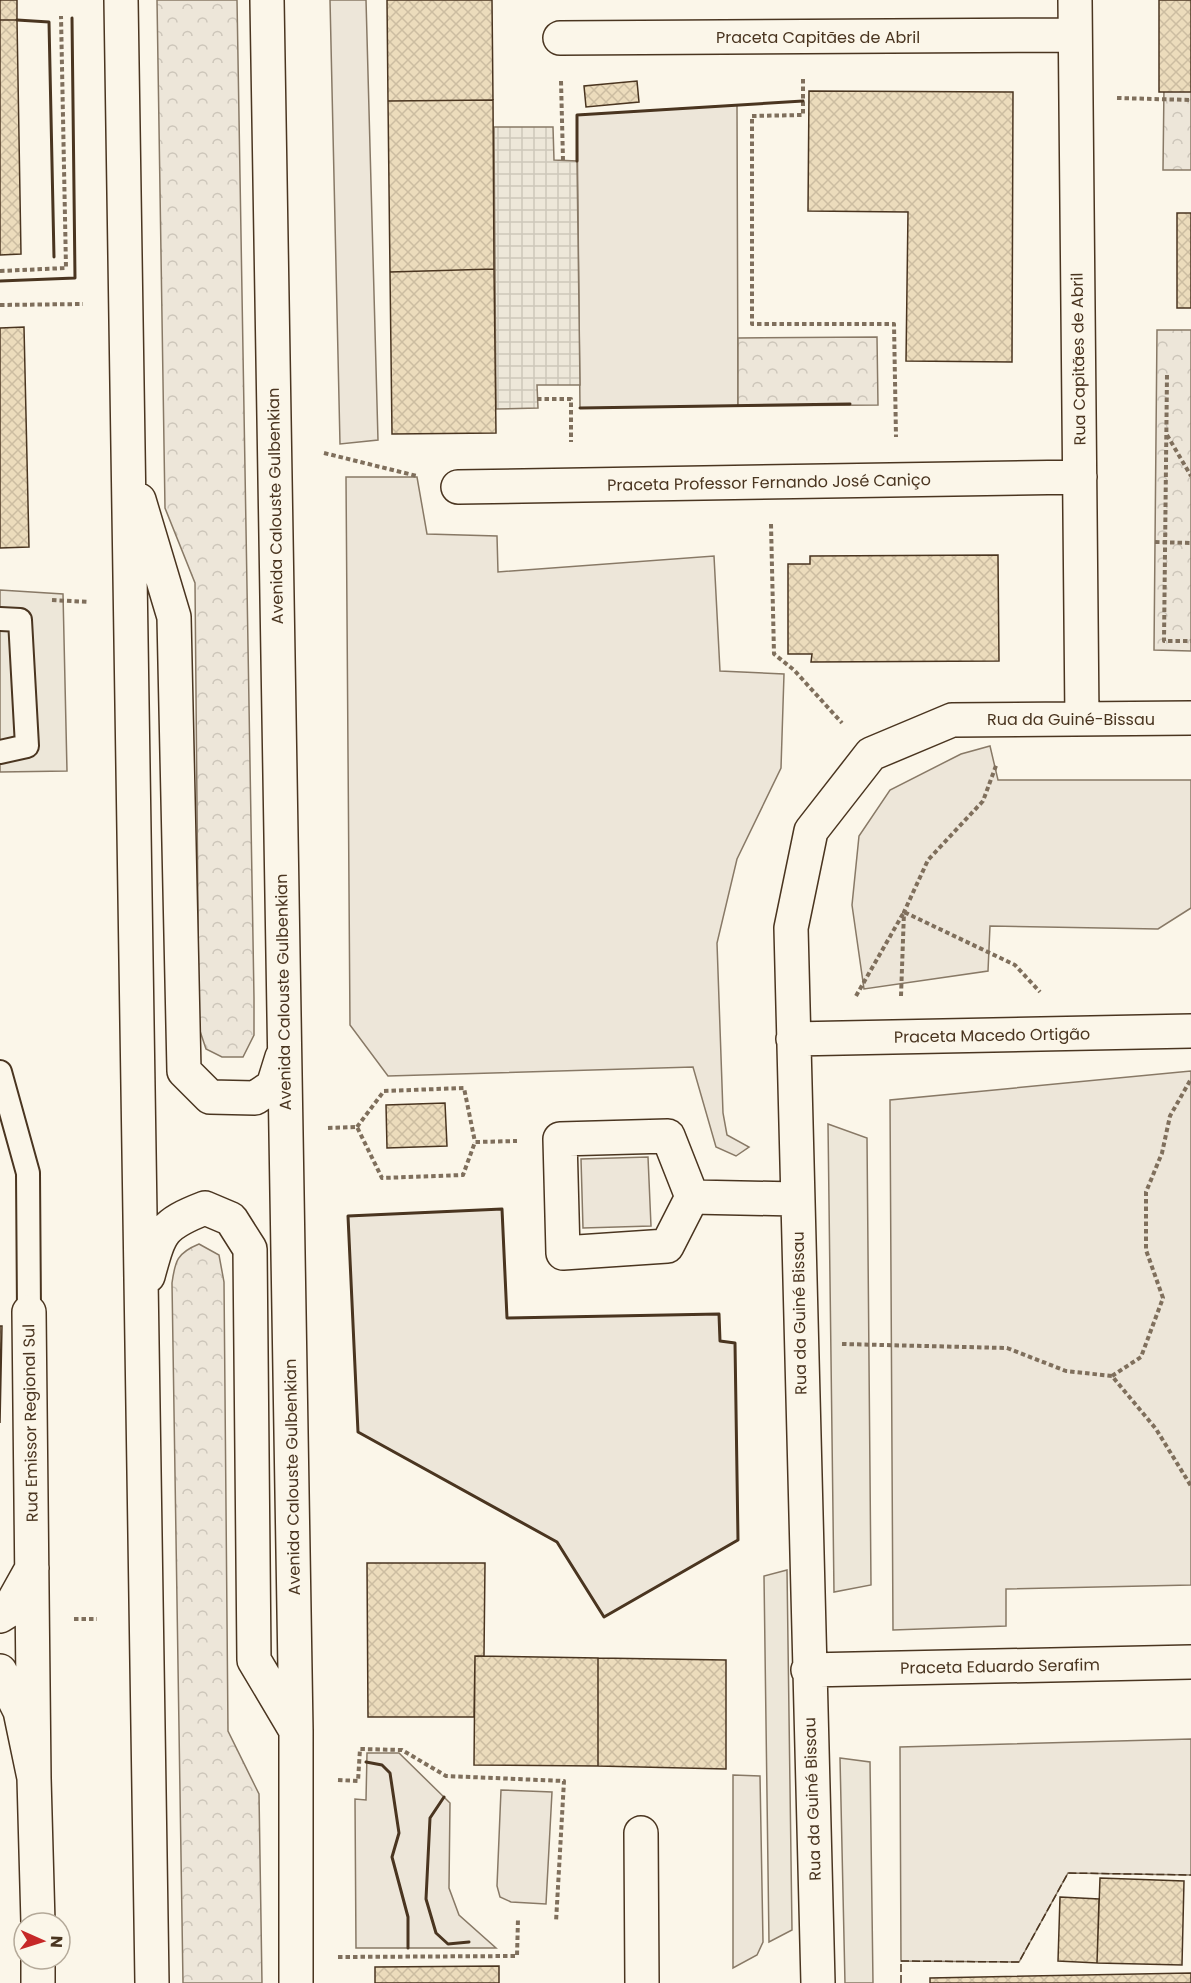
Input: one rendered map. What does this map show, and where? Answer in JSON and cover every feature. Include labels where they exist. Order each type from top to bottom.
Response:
[{"type":"street","points":[[122,0],[129,603],[152,1983]]},
{"type":"street","name":"Avenida Calouste Gulbenkian","points":[[267,0],[296,1730],[296,1983]]},
{"type":"street","name":"Rua Capitães de Abril","points":[[1075,0],[1082,719]]},
{"type":"street","name":"Praceta Capitães de Abril","points":[[560,38],[1075,35]]},
{"type":"street","points":[[128,464],[174,618],[184,1071],[210,1097],[255,1098],[273,1086],[284,1052]]},
{"type":"street","name":"Praceta Professor Fernando José Caniço","points":[[458,487],[1080,477]]},
{"type":"street","name":"Rua da Guiné-Bissau","points":[[952,720],[1191,718]]},
{"type":"street","name":"Rua da Guiné Bissau","points":[[818,1983],[808,1670],[791,928],[811,831],[871,754],[952,720]]},
{"type":"street","name":"Praceta Macedo Ortigão","points":[[793,1039],[1191,1030]]},
{"type":"street","points":[[668,1136],[692,1197],[667,1246],[563,1252],[560,1139],[668,1136]]},
{"type":"street","points":[[692,1197],[796,1199]]},
{"type":"street","points":[[141,1303],[158,1239],[179,1219],[205,1208],[231,1219],[250,1249],[254,1660],[296,1730]]},
{"type":"street","name":"Rua Emissor Regional Sul","points":[[28,1312],[34,1778]]},
{"type":"street","points":[[0,1616],[8,1611],[32,1566]]},
{"type":"street","name":"Praceta Eduardo Serafim","points":[[808,1670],[1191,1662]]},
{"type":"street","points":[[0,1671],[20,1711],[34,1778],[38,1911]]},
{"type":"street","points":[[641,1833],[642,1983]]},
{"type":"lane","points":[[0,619],[20,620],[27,746],[0,752]]},
{"type":"lane","name":"Rua Emissor Regional Sul","points":[[0,1072],[28,1173],[28,1312]]},
{"type":"path","points":[[0,272],[66,268],[61,16]]},
{"type":"path","points":[[1164,99],[1191,100]]},
{"type":"path","points":[[802,115],[752,116],[752,324],[894,324],[898,480]]},
{"type":"path","points":[[562,128],[563,160]]},
{"type":"path","points":[[0,305],[126,303]]},
{"type":"path","points":[[1167,375],[1164,641],[1191,641]]},
{"type":"path","points":[[537,399],[571,399]]},
{"type":"path","points":[[1166,433],[1191,476]]},
{"type":"path","points":[[324,453],[458,487]]},
{"type":"path","points":[[770,482],[774,654],[794,670],[871,754]]},
{"type":"path","points":[[1155,542],[1191,543]]},
{"type":"path","points":[[47,600],[129,603]]},
{"type":"path","points":[[832,1038],[903,912],[928,860],[983,801],[1012,720]]},
{"type":"path","points":[[903,912],[1015,965],[1079,1033]]},
{"type":"path","points":[[899,1037],[903,912]]},
{"type":"path","points":[[800,1344],[1007,1348],[1066,1371],[1113,1376],[1141,1358],[1163,1298],[1146,1250],[1146,1192],[1162,1153],[1170,1116],[1191,1078]]},
{"type":"path","points":[[464,1088],[476,1142],[463,1175],[382,1178],[357,1127],[384,1091],[464,1088]]},
{"type":"path","points":[[285,1130],[357,1127]]},
{"type":"path","points":[[476,1142],[560,1139]]},
{"type":"path","points":[[1113,1376],[1156,1429],[1191,1486]]},
{"type":"path","points":[[295,1780],[358,1781],[360,1749],[402,1750],[446,1776],[564,1781],[556,1922]]},
{"type":"path","points":[[355,1956],[517,1956],[518,1918]]},
{"type":"green space","points":[[157,0],[237,0],[254,998],[254,1035],[243,1057],[222,1057],[206,1049],[199,1028],[195,583],[165,508]]},
{"type":"green space","points":[[330,0],[366,0],[378,440],[340,444]]},
{"type":"green space","points":[[1164,86],[1191,87],[1191,170],[1163,170]]},
{"type":"green space","points":[[737,105],[738,406],[580,408],[577,115]]},
{"type":"green space","points":[[1157,330],[1191,330],[1191,651],[1154,650]]},
{"type":"green space","points":[[877,337],[878,405],[738,406],[738,338]]},
{"type":"green space","points":[[346,477],[417,477],[427,534],[497,536],[498,572],[714,556],[720,671],[784,674],[781,768],[737,859],[717,943],[723,1113],[727,1135],[749,1147],[736,1156],[716,1147],[693,1067],[388,1076],[350,1025]]},
{"type":"green space","points":[[990,746],[998,780],[1191,780],[1191,908],[1158,929],[990,926],[988,971],[864,989],[852,905],[859,836],[890,790],[961,754]]},
{"type":"green space","points":[[1191,1071],[1191,1585],[1006,1589],[1006,1626],[893,1630],[890,1100]]},
{"type":"green space","points":[[648,1157],[651,1226],[583,1228],[581,1159]]},
{"type":"green space","points":[[502,1209],[507,1318],[719,1314],[720,1341],[735,1343],[738,1540],[604,1617],[557,1542],[358,1432],[348,1216]]},
{"type":"green space","points":[[199,1244],[219,1255],[224,1282],[228,1731],[259,1794],[262,1983],[183,1983],[172,1283],[178,1259],[186,1251]]},
{"type":"green space","points":[[1191,1739],[1191,1875],[1068,1873],[1019,1962],[901,1961],[900,1747]]},
{"type":"green space","points":[[367,1753],[399,1753],[450,1803],[449,1888],[459,1915],[496,1948],[356,1948],[355,1799],[366,1800]]},
{"type":"green space","points":[[733,1775],[760,1776],[763,1942],[757,1955],[733,1968]]},
{"type":"green space","points":[[501,1790],[552,1792],[546,1904],[511,1902],[500,1897],[497,1886]]},
{"type":"shaded area","points":[[494,127],[553,127],[554,160],[577,161],[580,385],[537,385],[538,408],[496,409]]},
{"type":"shaded area","points":[[0,590],[63,594],[67,771],[0,772]]},
{"type":"shaded area","points":[[828,1124],[867,1138],[871,1585],[834,1592]]},
{"type":"shaded area","points":[[787,1570],[792,1930],[769,1942],[764,1576]]},
{"type":"shaded area","points":[[840,1758],[870,1762],[873,1983],[845,1983]]},
{"type":"building","points":[[0,0],[17,0],[17,20],[0,20]]},
{"type":"building","points":[[387,0],[492,0],[493,100],[388,101]]},
{"type":"building","points":[[1159,0],[1191,0],[1191,92],[1159,92]]},
{"type":"building","points":[[0,20],[17,20],[21,254],[0,255]]},
{"type":"building","points":[[637,81],[639,102],[586,107],[584,86]]},
{"type":"building","points":[[809,91],[1013,92],[1012,362],[906,361],[908,212],[808,211]]},
{"type":"building","points":[[493,100],[494,269],[390,272],[388,101]]},
{"type":"building","points":[[1177,213],[1191,213],[1191,308],[1177,308]]},
{"type":"building","points":[[494,269],[496,433],[392,434],[390,272]]},
{"type":"building","points":[[24,327],[29,547],[0,548],[0,328]]},
{"type":"building","points":[[998,555],[999,661],[811,662],[812,654],[788,654],[788,564],[810,564],[810,556]]},
{"type":"building","points":[[445,1103],[447,1146],[387,1148],[386,1105]]},
{"type":"building","points":[[0,1326],[2,1326],[0,1423]]},
{"type":"building","points":[[367,1563],[485,1563],[484,1656],[475,1656],[474,1717],[368,1717]]},
{"type":"building","points":[[475,1656],[598,1658],[598,1766],[474,1765]]},
{"type":"building","points":[[598,1658],[726,1660],[726,1769],[598,1766]]},
{"type":"building","points":[[1100,1878],[1184,1881],[1182,1965],[1097,1963]]},
{"type":"building","points":[[1060,1897],[1099,1899],[1097,1963],[1058,1961]]},
{"type":"building","points":[[499,1966],[499,1983],[375,1983],[375,1967]]},
{"type":"building","points":[[1191,1973],[1191,1983],[930,1983],[930,1978]]},
{"type":"fence","points":[[901,1983],[901,1961],[1019,1962],[1068,1873],[1191,1875]]},
{"type":"wall","points":[[0,281],[75,278],[72,18]]},
{"type":"wall","points":[[17,20],[49,22],[54,257]]},
{"type":"wall","points":[[577,161],[577,115],[803,101]]},
{"type":"wall","points":[[580,408],[850,404]]},
{"type":"wall","points":[[502,1209],[507,1318],[719,1314],[720,1341],[735,1343],[738,1540],[604,1617],[557,1542],[358,1432],[348,1216],[502,1209]]},
{"type":"wall","points":[[366,1762],[382,1765],[390,1773],[399,1833],[392,1857],[408,1917],[408,1948]]},
{"type":"wall","points":[[444,1797],[430,1818],[426,1899],[436,1933],[448,1944],[469,1942]]}]
